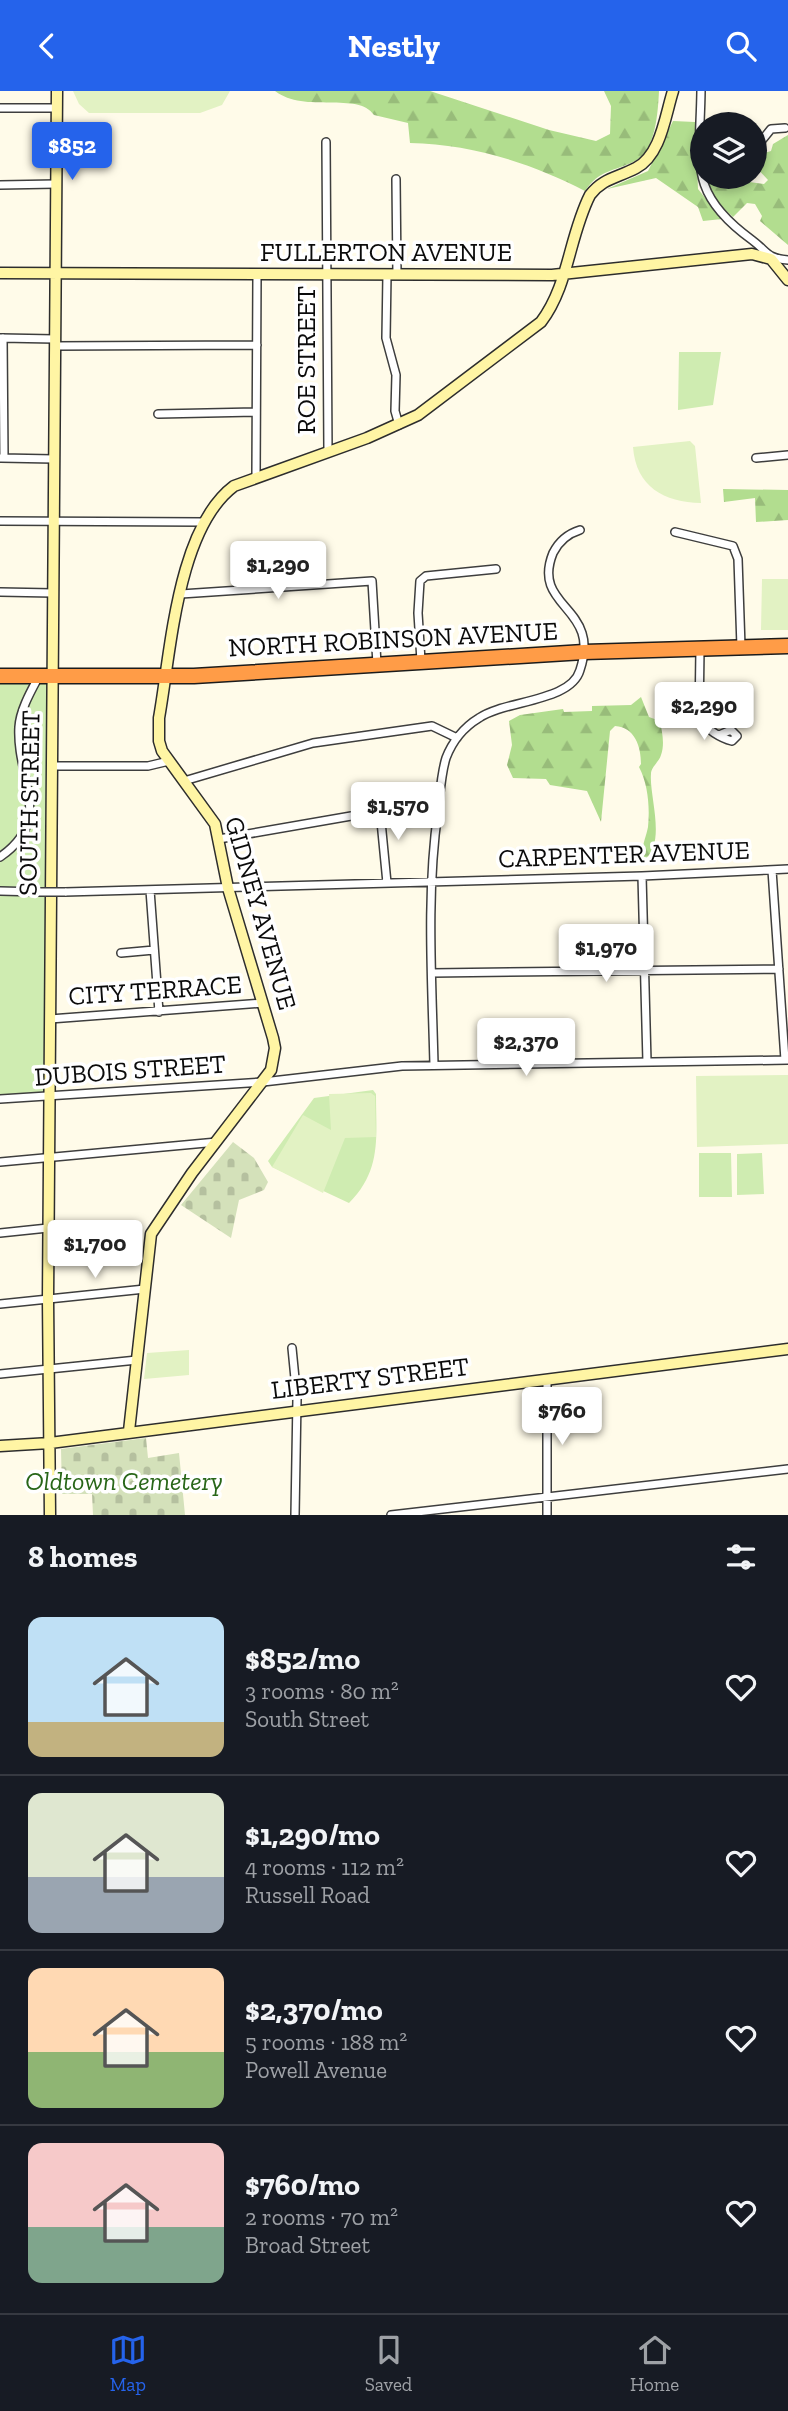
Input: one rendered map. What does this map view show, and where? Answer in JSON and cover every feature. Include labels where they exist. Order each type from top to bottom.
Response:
[{"type":"highway","name":"NORTH ROBINSON AVENUE","points":[[0,675],[167,676],[584,652],[788,646]]},
{"type":"street","name":"SOUTH STREET","points":[[50,1515],[48,1228],[51,766],[46,676],[53,593],[57,91]]},
{"type":"street","name":"GIDNEY AVENUE","points":[[129,1431],[151,1234],[271,1070],[275,1048],[228,888],[219,839],[208,811],[169,761],[159,741],[158,731],[181,594],[192,550],[204,522],[225,493],[256,476],[399,425],[428,408],[541,322],[551,309],[590,195],[599,183],[633,170],[651,155],[673,91]]},
{"type":"street","points":[[701,91],[701,112]]},
{"type":"street","points":[[0,108],[57,109]]},
{"type":"street","points":[[767,134],[771,129],[785,128]]},
{"type":"street","name":"ROE STREET","points":[[326,142],[327,452]]},
{"type":"street","points":[[396,179],[386,338],[396,375],[395,411],[399,425]]},
{"type":"street","points":[[0,185],[56,184]]},
{"type":"street","points":[[705,189],[708,198],[732,225],[771,259],[788,280]]},
{"type":"street","name":"FULLERTON AVENUE","points":[[0,273],[564,274],[742,255],[771,259]]},
{"type":"street","points":[[771,259],[788,260]]},
{"type":"street","points":[[256,476],[257,274]]},
{"type":"street","points":[[54,459],[2,458],[1,338],[55,342],[257,345]]},
{"type":"street","points":[[159,414],[256,412]]},
{"type":"street","points":[[756,458],[788,455]]},
{"type":"street","points":[[0,521],[204,522]]},
{"type":"street","points":[[434,1065],[430,882],[444,769],[457,738],[467,726],[494,709],[569,686],[580,672],[584,652],[582,631],[557,598],[549,574],[558,545],[569,533],[580,530]]},
{"type":"street","points":[[675,532],[733,546],[737,559],[741,647]]},
{"type":"street","points":[[421,661],[418,613],[420,581],[426,576],[496,569]]},
{"type":"street","points":[[181,594],[372,581],[377,664]]},
{"type":"street","points":[[0,592],[53,593]]},
{"type":"street","points":[[700,648],[697,716],[704,726],[719,735]]},
{"type":"street","points":[[0,857],[18,843],[30,823],[19,728],[46,676]]},
{"type":"street","points":[[184,781],[313,743],[432,726],[457,738]]},
{"type":"street","points":[[51,766],[148,766],[169,761]]},
{"type":"street","points":[[219,839],[380,811],[387,883]]},
{"type":"street","name":"CARPENTER AVENUE","points":[[0,891],[228,888],[788,869]]},
{"type":"street","points":[[772,870],[787,1060]]},
{"type":"street","points":[[642,876],[647,1062]]},
{"type":"street","points":[[150,890],[159,1011]]},
{"type":"street","points":[[121,953],[154,950]]},
{"type":"street","points":[[432,973],[779,969]]},
{"type":"street","name":"CITY TERRACE","points":[[50,1019],[263,1003]]},
{"type":"street","name":"DUBOIS STREET","points":[[0,1099],[263,1082],[434,1065],[787,1060]]},
{"type":"street","points":[[0,1162],[202,1141],[217,1142]]},
{"type":"street","points":[[0,1233],[48,1228]]},
{"type":"street","points":[[0,1304],[145,1289]]},
{"type":"street","points":[[292,1348],[296,1411],[295,1515]]},
{"type":"street","name":"LIBERTY STREET","points":[[0,1446],[50,1443],[788,1349]]},
{"type":"street","points":[[0,1374],[137,1360]]},
{"type":"street","points":[[547,1379],[547,1515]]},
{"type":"street","points":[[391,1515],[788,1469]]},
{"type":"green space","points":[[73,91],[230,91],[222,105],[200,113],[89,113],[79,104]]},
{"type":"green space","points":[[275,91],[430,91],[549,130],[596,141],[610,134],[611,106],[604,91],[659,91],[652,140],[642,156],[602,175],[585,191],[500,157],[455,147],[410,143],[408,123],[374,115],[356,104],[301,101],[287,98]]},
{"type":"green space","points":[[673,121],[690,122],[690,189],[698,189],[722,219],[703,221],[698,207],[656,178],[607,189],[648,171]]},
{"type":"green space","points":[[788,135],[788,245],[760,221],[762,216],[755,204],[747,203],[733,217],[712,198],[709,189],[767,189],[767,152],[771,151],[773,144]]},
{"type":"green space","points":[[679,352],[721,352],[713,405],[678,410]]},
{"type":"green space","points":[[690,441],[695,446],[701,503],[675,499],[654,490],[646,482],[635,461],[633,447]]},
{"type":"green space","points":[[723,489],[788,490],[788,520],[756,522],[755,498],[724,502]]},
{"type":"green space","points":[[762,579],[788,579],[788,630],[761,630]]},
{"type":"green space","points":[[0,680],[48,682],[44,1093],[0,1095]]},
{"type":"green space","points":[[641,697],[649,717],[660,721],[663,742],[661,755],[651,774],[655,843],[644,860],[643,847],[649,819],[648,796],[639,767],[640,751],[636,739],[628,730],[615,726],[610,731],[601,822],[587,791],[550,785],[546,779],[513,778],[507,765],[512,745],[509,721],[520,715],[563,709],[564,712],[592,711],[592,706],[631,705]]},
{"type":"green space","points":[[788,1075],[788,1144],[697,1147],[696,1076]]},
{"type":"green space","points":[[373,1090],[376,1094],[375,1152],[367,1178],[349,1203],[272,1167],[268,1161],[314,1098]]},
{"type":"green space","points":[[371,1093],[375,1096],[376,1137],[345,1138],[323,1193],[272,1167],[303,1115],[331,1130],[329,1094]]},
{"type":"green space","points":[[233,1142],[254,1158],[268,1182],[264,1190],[239,1200],[231,1238],[181,1205]]},
{"type":"green space","points":[[699,1153],[731,1153],[732,1197],[699,1197]]},
{"type":"green space","points":[[762,1153],[764,1194],[737,1195],[737,1154]]},
{"type":"green space","points":[[189,1350],[189,1375],[144,1379],[147,1353]]},
{"type":"green space","name":"Oldtown Cemetery","points":[[146,1438],[148,1458],[179,1453],[185,1515],[93,1515],[92,1494],[62,1494],[61,1449]]}]
